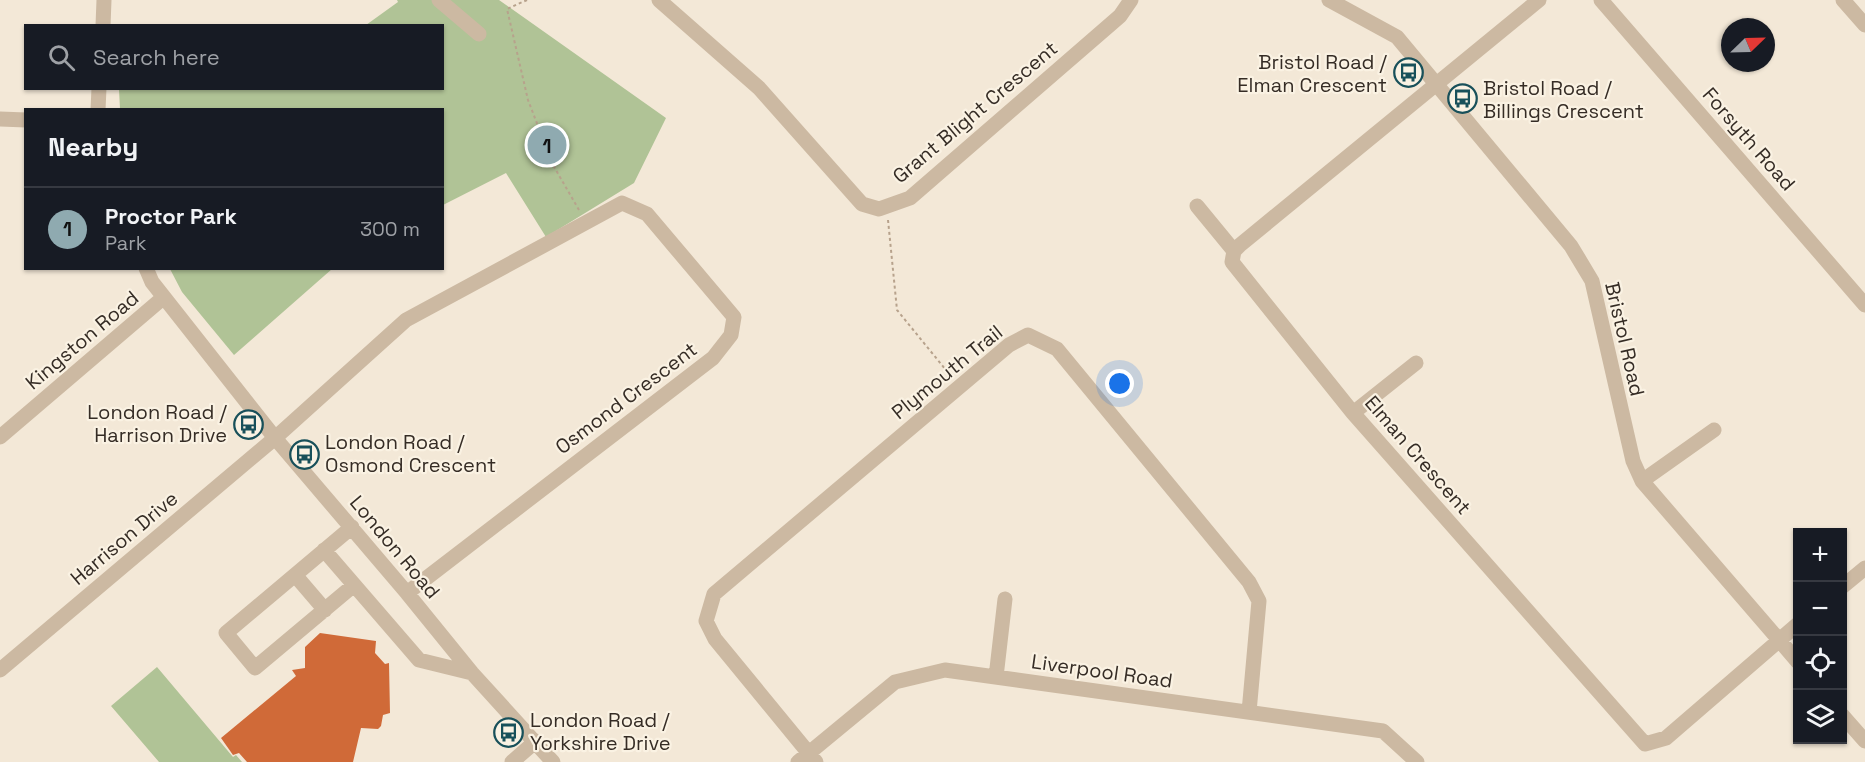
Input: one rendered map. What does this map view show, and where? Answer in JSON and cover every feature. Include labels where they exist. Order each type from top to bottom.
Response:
[{"type":"street","points":[[103,24],[104,0]]},
{"type":"street","points":[[439,0],[479,34]]},
{"type":"street","name":"Grant Blight Crescent","points":[[659,0],[759,88],[862,204],[879,209],[910,198],[1120,16],[1131,0]]},
{"type":"street","name":"Bristol Road","points":[[1329,0],[1397,37],[1436,87],[1571,246],[1592,281],[1633,461],[1642,481],[1793,657]]},
{"type":"street","points":[[1234,251],[1539,0]]},
{"type":"street","name":"Forsyth Road","points":[[1601,0],[1865,305]]},
{"type":"street","points":[[1843,0],[1865,25]]},
{"type":"street","points":[[98,108],[99,90]]},
{"type":"street","points":[[0,118],[24,120]]},
{"type":"street","name":"Osmond Crescent","points":[[275,438],[406,320],[622,203],[647,214],[734,317],[731,335],[713,358],[407,592]]},
{"type":"street","name":"Elman Crescent","points":[[1197,206],[1234,251],[1232,262],[1353,413],[1645,744],[1666,738],[1779,639]]},
{"type":"street","name":"London Road","points":[[147,270],[152,282],[275,438],[407,592],[472,674],[553,762]]},
{"type":"street","name":"Kingston Road","points":[[0,437],[164,297]]},
{"type":"street","name":"Plymouth Trail","points":[[808,759],[715,639],[706,621],[714,594],[1009,345],[1028,335],[1057,349],[1249,582],[1259,601],[1249,712]]},
{"type":"street","points":[[1353,413],[1416,363]]},
{"type":"street","points":[[1642,481],[1714,430]]},
{"type":"street","name":"Harrison Drive","points":[[0,670],[275,438]]},
{"type":"street","points":[[352,528],[226,633],[255,668],[354,585]]},
{"type":"street","points":[[324,550],[419,660],[472,674]]},
{"type":"street","points":[[1847,583],[1865,568]]},
{"type":"street","points":[[295,575],[325,610]]},
{"type":"street","points":[[996,677],[1005,598]]},
{"type":"street","points":[[1779,639],[1793,627]]},
{"type":"street","name":"Liverpool Road","points":[[808,759],[895,682],[945,670],[1383,731],[1418,762]]},
{"type":"street","points":[[1847,721],[1865,741]]},
{"type":"street","points":[[512,762],[536,741]]},
{"type":"path","points":[[527,0],[507,9],[528,100],[554,165],[587,224]]},
{"type":"path","points":[[887,207],[897,310],[960,386]]},
{"type":"green space","points":[[397,0],[499,0],[666,118],[634,183],[546,237],[506,173],[444,204],[444,108],[120,108],[119,90],[444,90],[444,24],[367,24],[398,2]]},
{"type":"green space","points":[[171,270],[331,270],[234,355],[182,292]]},
{"type":"green space","points":[[157,667],[233,757],[236,755],[242,762],[159,762],[111,706]]},
{"type":"building","points":[[320,633],[376,641],[375,653],[385,664],[389,663],[390,713],[383,715],[381,726],[378,729],[361,728],[353,762],[247,762],[239,753],[233,755],[221,738],[296,676],[292,670],[305,668],[305,647]]},
{"type":"place","name":"Bristol Road / Elman Crescent","points":[[1408,73]]},
{"type":"place","name":"Bristol Road / Billings Crescent","points":[[1462,99]]},
{"type":"place","name":"Proctor Park","points":[[547,145]]},
{"type":"place","name":"London Road / Harrison Drive","points":[[248,424]]},
{"type":"place","name":"London Road / Osmond Crescent","points":[[304,454]]},
{"type":"place","name":"London Road / Yorkshire Drive","points":[[509,732]]}]
